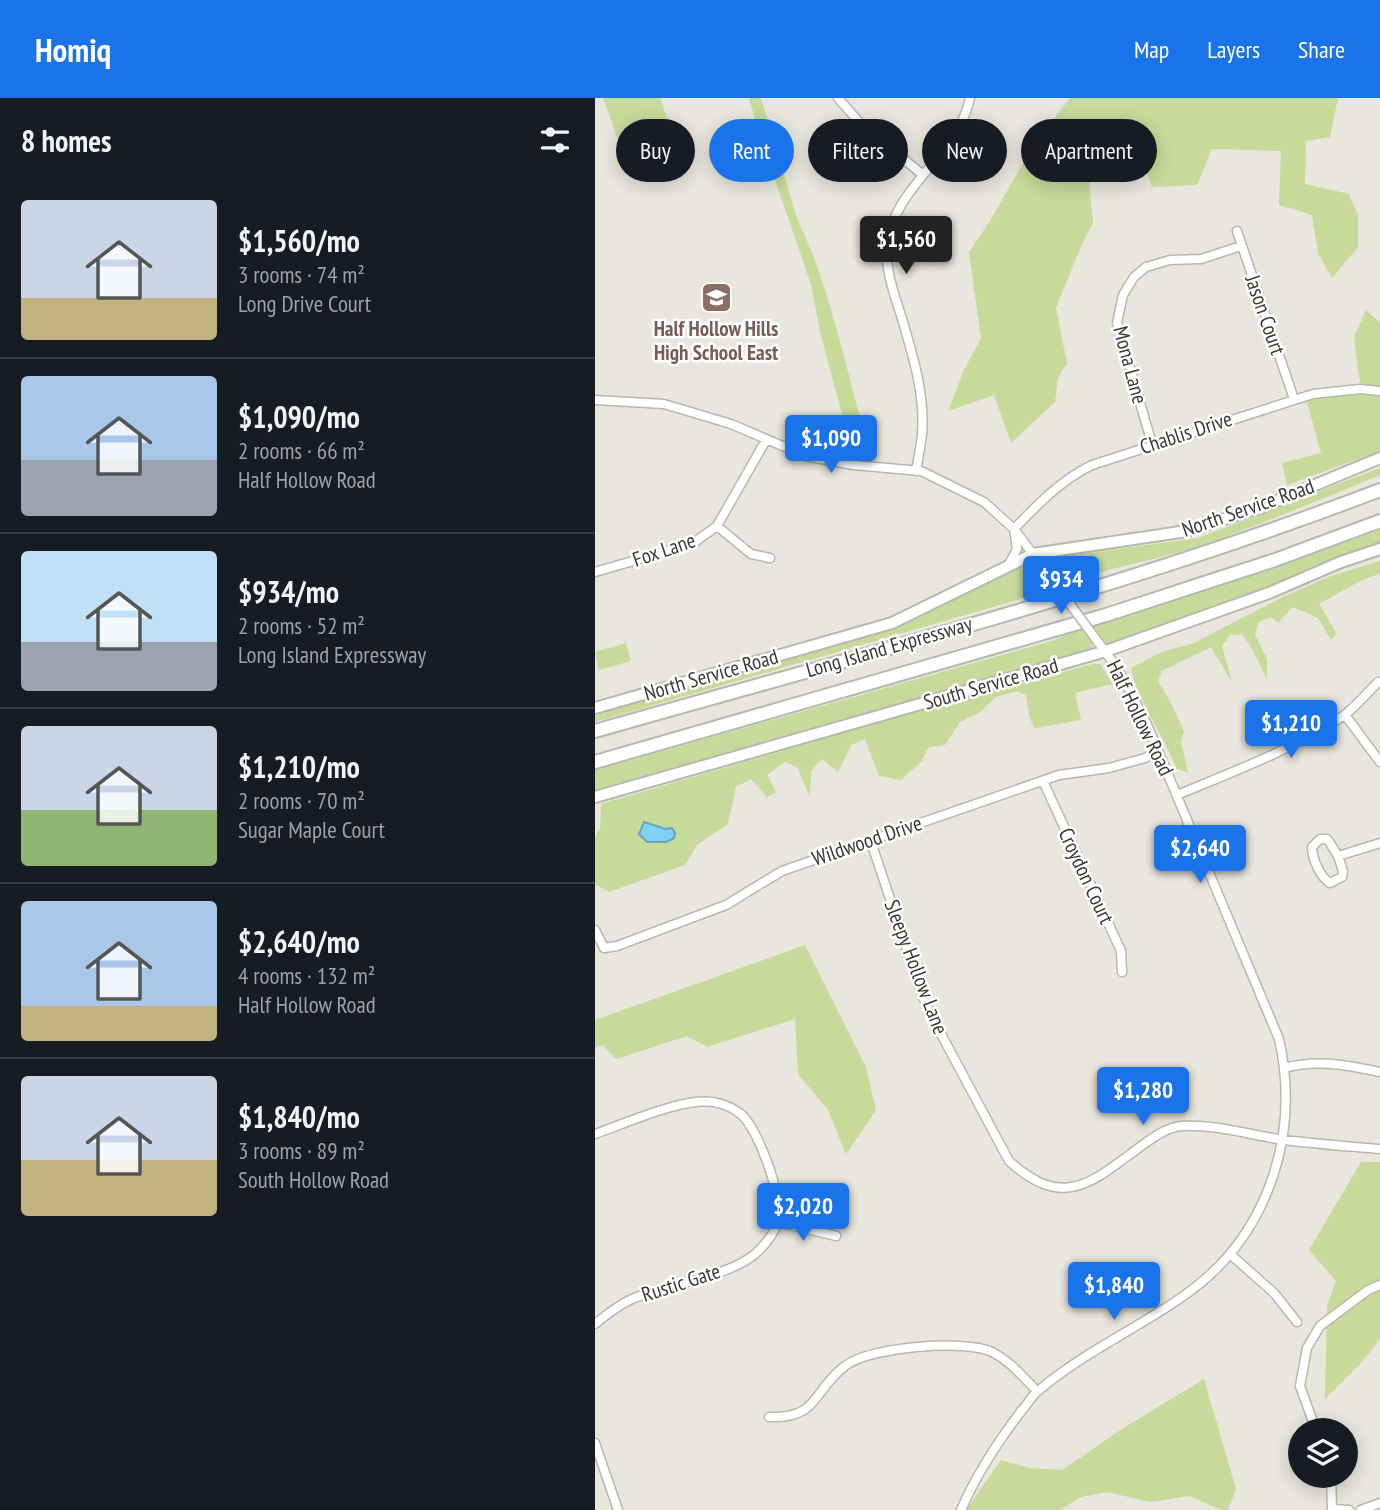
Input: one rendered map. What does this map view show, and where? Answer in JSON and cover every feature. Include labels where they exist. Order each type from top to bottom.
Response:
[{"type":"highway","name":"Long Island Expressway","points":[[595,731],[1097,587],[1253,537],[1380,490]]},
{"type":"highway","name":"Long Island Expressway","points":[[595,762],[1106,615],[1262,564],[1380,521]]},
{"type":"main road","name":"North Service Road","points":[[595,708],[891,623],[1033,554],[1187,531],[1267,505],[1380,458]]},
{"type":"main road","name":"South Service Road","points":[[595,797],[1106,651],[1269,593],[1380,549]]},
{"type":"street","points":[[838,98],[859,122],[922,174]]},
{"type":"street","points":[[961,119],[970,98]]},
{"type":"street","points":[[916,471],[923,433],[922,401],[918,376],[893,287],[887,248],[896,211],[922,176]]},
{"type":"street","name":"Jason Court","points":[[1237,231],[1294,399]]},
{"type":"street","name":"Mona Lane","points":[[1152,444],[1117,323],[1123,295],[1134,277],[1146,267],[1170,260],[1201,259],[1241,246]]},
{"type":"street","name":"Chablis Drive","points":[[1014,529],[1072,474],[1092,464],[1294,399],[1336,390],[1380,391]]},
{"type":"street","name":"Half Hollow Road","points":[[595,400],[664,404],[731,424],[806,456],[916,471],[983,502],[1014,529],[1106,651],[1145,720],[1279,1039],[1284,1068],[1286,1114],[1277,1165],[1250,1226],[1230,1254],[1185,1296],[1083,1358],[1037,1391],[1010,1425],[961,1510]]},
{"type":"street","name":"Fox Lane","points":[[595,572],[692,544],[716,526],[766,440]]},
{"type":"street","points":[[716,526],[751,554],[770,558]]},
{"type":"street","points":[[1008,566],[1017,549],[1014,529]]},
{"type":"street","points":[[1177,795],[1233,772],[1345,715],[1378,682]]},
{"type":"street","points":[[1345,715],[1380,762]]},
{"type":"street","name":"Wildwood Drive","points":[[595,930],[604,948],[617,947],[726,905],[782,871],[1059,775],[1109,768],[1145,758],[1158,751]]},
{"type":"street","name":"Croydon Court","points":[[1042,781],[1121,951],[1122,972]]},
{"type":"street","points":[[1320,839],[1327,839],[1338,856],[1343,871],[1342,877],[1330,883],[1324,880],[1312,847],[1320,839]]},
{"type":"street","name":"Sleepy Hollow Lane","points":[[871,842],[923,997],[1009,1161],[1026,1176],[1040,1184],[1064,1188],[1090,1182],[1162,1132],[1179,1126],[1198,1126],[1282,1139]]},
{"type":"street","points":[[1338,856],[1380,843]]},
{"type":"street","points":[[1284,1068],[1319,1062],[1380,1072]]},
{"type":"street","points":[[595,1134],[684,1104],[702,1101],[730,1107],[741,1114],[754,1130],[771,1176],[777,1200],[778,1222],[836,1236]]},
{"type":"street","points":[[1282,1139],[1380,1149]]},
{"type":"street","name":"Rustic Gate","points":[[595,1324],[630,1299],[736,1265],[754,1255],[778,1222]]},
{"type":"street","points":[[1230,1254],[1267,1286],[1297,1322]]},
{"type":"street","points":[[1312,1418],[1300,1386],[1307,1349],[1320,1326],[1380,1285]]},
{"type":"street","points":[[769,1417],[787,1418],[802,1413],[852,1361],[869,1355],[923,1347],[964,1344],[990,1351],[1013,1367],[1037,1391]]},
{"type":"street","points":[[595,1443],[618,1510]]},
{"type":"street","points":[[1331,1488],[1332,1510],[1349,1510]]},
{"type":"street","points":[[1361,1510],[1380,1503]]},
{"type":"green space","points":[[603,98],[660,98],[667,119],[616,119],[616,134]]},
{"type":"green space","points":[[749,98],[761,98],[767,119],[755,119]]},
{"type":"green space","points":[[1070,98],[1338,98],[1330,137],[1306,141],[1305,184],[1349,194],[1358,215],[1358,247],[1332,278],[1318,253],[1312,215],[1279,205],[1281,151],[1212,149],[1197,185],[1152,187],[1150,182],[1157,182],[1157,119],[1054,119]]},
{"type":"green space","points":[[1021,167],[1021,182],[1089,182],[1093,223],[1056,308],[1067,363],[1058,378],[1055,402],[1011,443],[994,395],[948,411],[964,370],[981,338],[969,252]]},
{"type":"green space","points":[[776,182],[786,182],[828,300],[868,449],[862,453],[854,451],[850,444],[820,332],[811,284]]},
{"type":"green space","points":[[1366,310],[1380,323],[1380,388],[1360,383],[1354,337]]},
{"type":"green space","points":[[1365,393],[1380,397],[1380,451],[1287,485],[1282,463],[1321,453],[1307,402],[1311,398]]},
{"type":"green space","points":[[1380,468],[1380,475],[1258,524],[1183,551],[1093,575],[1064,587],[1051,567],[1059,557],[1198,538]]},
{"type":"green space","points":[[1380,529],[1380,544],[1316,566],[1201,616],[1113,644],[1106,643],[1092,625],[1279,567]]},
{"type":"green space","points":[[1380,561],[1380,574],[1356,583],[1319,604],[1337,634],[1331,640],[1318,618],[1293,607],[1278,623],[1271,617],[1259,622],[1255,635],[1267,659],[1267,679],[1242,634],[1230,635],[1222,646],[1232,682],[1211,647],[1162,671],[1158,681],[1184,731],[1181,741],[1188,773],[1176,768],[1139,694],[1131,668],[1161,652],[1194,643],[1285,596],[1331,576]]},
{"type":"green space","points":[[1026,567],[1035,570],[1052,590],[595,722],[595,713],[889,630],[1011,570]]},
{"type":"green space","points":[[1080,628],[1093,643],[1092,649],[595,792],[595,770],[1055,640]]},
{"type":"green space","points":[[626,643],[631,661],[599,670],[595,652]]},
{"type":"green space","points":[[1100,664],[1113,684],[1075,693],[1081,720],[1035,728],[1030,719],[1026,695],[1017,691],[996,697],[979,713],[960,722],[945,745],[929,747],[921,762],[901,780],[879,776],[865,739],[851,745],[838,772],[822,759],[811,771],[810,797],[797,767],[785,762],[767,775],[776,792],[767,797],[751,779],[736,787],[728,824],[697,845],[685,865],[609,892],[595,884],[595,837],[600,828],[601,804],[887,720]]},
{"type":"green space","points":[[805,945],[866,1067],[876,1110],[846,1154],[828,1110],[798,1074],[795,1019],[707,1047],[687,1036],[616,1059],[603,1045],[595,1047],[595,1020]]},
{"type":"green space","points":[[1361,1162],[1380,1162],[1380,1339],[1361,1363],[1325,1399],[1327,1306],[1336,1281],[1309,1250]]},
{"type":"green space","points":[[1204,1379],[1236,1489],[1228,1510],[1221,1510],[1190,1496],[1150,1502],[1107,1492],[1081,1497],[1060,1510],[966,1510],[1001,1460],[1030,1468],[1062,1470],[1125,1427]]},
{"type":"water","points":[[644,822],[666,829],[672,828],[674,838],[666,842],[647,842],[639,834]]},
{"type":"place","name":"Half Hollow Hills High School East","points":[[716,297]]}]
